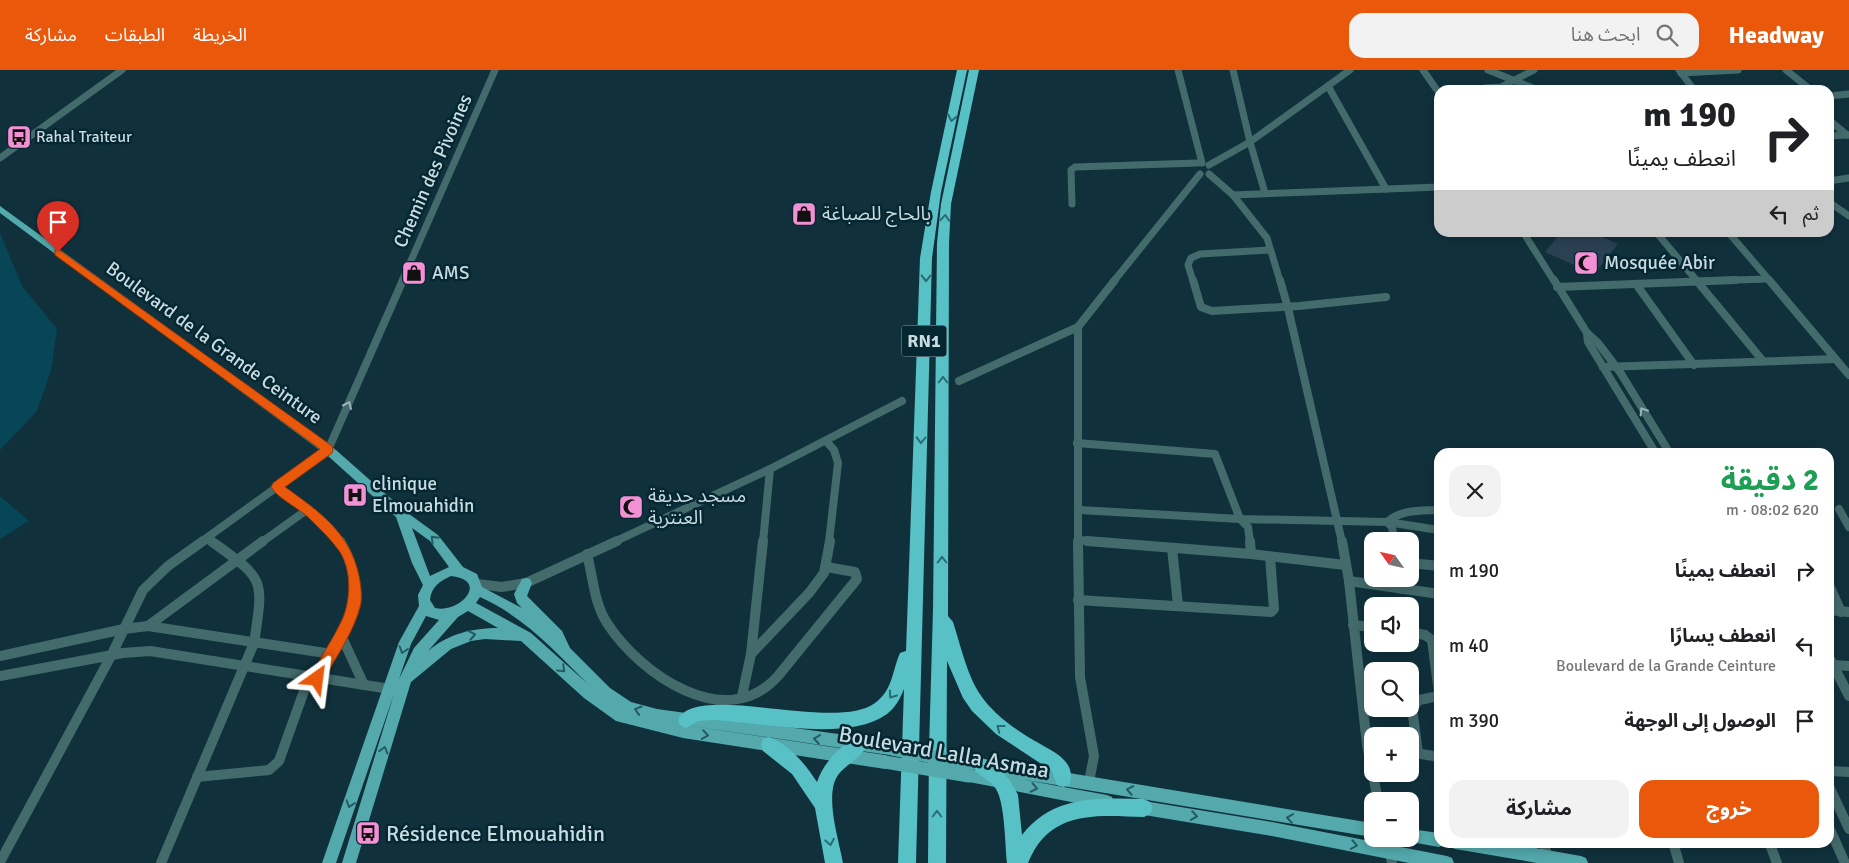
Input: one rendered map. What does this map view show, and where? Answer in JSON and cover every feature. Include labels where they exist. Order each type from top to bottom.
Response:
[{"type":"highway","name":"RN1","points":[[907,863],[926,258],[936,192],[962,70]]},
{"type":"highway","name":"RN1","points":[[937,863],[945,223],[946,204],[974,70]]},
{"type":"highway","points":[[941,609],[960,675],[972,700],[997,726],[1058,765],[1062,771],[1063,786]]},
{"type":"highway","points":[[686,720],[698,713],[720,712],[846,722],[878,711],[885,705],[901,683],[914,616]]},
{"type":"highway","points":[[834,863],[823,805],[823,790],[833,765],[859,745]]},
{"type":"highway","points":[[769,746],[798,768],[823,805]]},
{"type":"highway","points":[[973,768],[1001,781],[1010,800],[1017,863]]},
{"type":"highway","points":[[1017,863],[1028,840],[1046,824],[1066,812],[1081,808],[1097,807],[1144,808]]},
{"type":"main road","name":"Boulevard de la Grande Ceinture","points":[[0,210],[328,450],[401,514],[434,538],[460,571]]},
{"type":"main road","name":"Boulevard de la Grande Ceinture","points":[[401,514],[418,563],[429,585]]},
{"type":"main road","points":[[329,863],[405,642],[425,607],[425,592],[429,585],[443,574],[460,571],[467,573],[474,577],[477,587],[468,605],[453,614],[419,652],[404,682],[349,863]]},
{"type":"main road","points":[[526,583],[520,594],[521,599],[558,635],[565,651]]},
{"type":"main road","name":"Boulevard Lalla Asmaa","points":[[477,587],[520,613],[565,651],[604,692],[618,702],[632,708],[686,720],[882,747],[1063,786],[1144,808],[1272,829],[1447,863]]},
{"type":"main road","name":"Boulevard Lalla Asmaa","points":[[468,605],[526,637],[588,694],[616,714],[683,732],[769,746],[884,762],[973,768]]},
{"type":"main road","points":[[425,607],[436,615],[453,614]]},
{"type":"main road","points":[[404,682],[431,655],[462,637],[499,633],[526,637]]},
{"type":"main road","name":"Boulevard Lalla Asmaa","points":[[1001,781],[1063,786],[1089,782],[1226,808],[1364,829]]},
{"type":"main road","points":[[1419,837],[1434,839]]},
{"type":"main road","points":[[1523,848],[1546,850],[1581,863]]},
{"type":"street","points":[[0,158],[122,70]]},
{"type":"street","name":"Chemin des Pivoines","points":[[328,450],[495,70]]},
{"type":"street","points":[[959,380],[1078,327],[1205,174],[1212,171],[1203,164],[1178,70]]},
{"type":"street","points":[[1233,70],[1250,142],[1265,193]]},
{"type":"street","points":[[1350,70],[1250,142],[1203,164],[1194,165],[1193,169],[1205,174],[1233,195],[1267,238],[1288,308],[1338,521],[1349,581],[1353,625],[1367,727]]},
{"type":"street","points":[[1424,70],[1434,85]]},
{"type":"street","points":[[1488,70],[1526,85]]},
{"type":"street","points":[[1504,85],[1534,70]]},
{"type":"street","points":[[1680,72],[1738,70]]},
{"type":"street","points":[[1786,70],[1805,85]]},
{"type":"street","points":[[1680,72],[1690,85]]},
{"type":"street","points":[[1328,86],[1386,189]]},
{"type":"street","points":[[1834,96],[1849,94]]},
{"type":"street","points":[[1834,124],[1848,135]]},
{"type":"street","points":[[1834,136],[1848,135]]},
{"type":"street","points":[[1072,204],[1071,170],[1077,166],[1203,164]]},
{"type":"street","points":[[1834,180],[1849,178]]},
{"type":"street","points":[[1233,195],[1434,187]]},
{"type":"street","points":[[1834,206],[1849,216]]},
{"type":"street","points":[[1527,237],[1587,332],[1598,341],[1616,366],[1667,448]]},
{"type":"street","points":[[1660,237],[1763,361]]},
{"type":"street","points":[[1732,237],[1849,375]]},
{"type":"street","points":[[1270,250],[1200,254],[1191,258],[1188,265],[1200,307],[1212,311],[1288,308],[1332,305],[1386,297]]},
{"type":"street","points":[[1557,287],[1768,278]]},
{"type":"street","points":[[1636,284],[1694,365]]},
{"type":"street","points":[[1078,327],[1078,600],[1080,677],[1094,756],[1089,782]]},
{"type":"street","points":[[1587,332],[1588,342],[1652,448]]},
{"type":"street","points":[[1603,367],[1835,359]]},
{"type":"street","points":[[477,587],[510,588],[526,583],[770,469],[902,401]]},
{"type":"street","points":[[751,654],[808,593],[820,579],[826,567],[838,456],[835,448],[826,441]]},
{"type":"street","points":[[1077,443],[1213,453],[1240,519],[1248,527],[1251,554]]},
{"type":"street","points":[[0,862],[111,656],[143,590],[153,579],[328,450]]},
{"type":"street","points":[[742,696],[751,654],[770,469]]},
{"type":"street","points":[[197,777],[259,772],[274,767],[279,761],[313,678],[332,654],[354,603],[355,585],[346,552],[333,534],[308,510],[277,487]]},
{"type":"street","points":[[1839,509],[1849,527]]},
{"type":"street","points":[[148,626],[236,560],[308,510]]},
{"type":"street","points":[[1078,510],[1240,519],[1387,522],[1434,529]]},
{"type":"street","points":[[1387,522],[1395,514],[1406,511],[1434,510]]},
{"type":"street","points":[[1387,522],[1392,527],[1393,532]]},
{"type":"street","points":[[161,863],[254,643],[260,600],[258,580],[208,538]]},
{"type":"street","points":[[1079,540],[1251,554],[1345,565]]},
{"type":"street","points":[[1172,548],[1178,605]]},
{"type":"street","points":[[587,554],[599,604],[606,622],[637,657],[659,675],[692,694],[717,699],[742,696],[768,686],[857,579],[855,572],[826,567]]},
{"type":"street","points":[[1078,600],[1273,611],[1270,557]]},
{"type":"street","points":[[1419,564],[1434,565]]},
{"type":"street","points":[[1349,581],[1364,582]]},
{"type":"street","points":[[1416,588],[1434,593]]},
{"type":"street","points":[[1834,593],[1845,612]]},
{"type":"street","points":[[1353,625],[1364,626]]},
{"type":"street","points":[[0,657],[124,629],[148,626],[332,654]]},
{"type":"street","points":[[1419,634],[1434,639]]},
{"type":"street","points":[[341,635],[364,685]]},
{"type":"street","points":[[0,676],[150,651],[390,689]]},
{"type":"street","points":[[1834,662],[1849,666]]},
{"type":"street","points":[[1834,667],[1849,696]]},
{"type":"street","points":[[1413,727],[1412,708],[1419,700],[1434,696]]},
{"type":"street","points":[[1419,754],[1434,756]]},
{"type":"street","points":[[1834,771],[1849,772]]},
{"type":"street","points":[[1834,797],[1849,829]]},
{"type":"street","points":[[1834,838],[1845,863]]},
{"type":"street","points":[[1675,848],[1679,863]]},
{"type":"street","points":[[1771,848],[1777,863]]},
{"type":"shaded area","points":[[0,233],[22,286],[57,329],[51,370],[37,411],[0,450]]},
{"type":"shaded area","points":[[0,496],[29,521],[0,539]]},
{"type":"building","name":"Mosquée Abir","points":[[1557,237],[1602,237],[1618,244],[1594,274],[1545,252]]},
{"type":"place","name":"Rahal Traiteur","points":[[19,137]]},
{"type":"place","name":"بالحاج للصباغة","points":[[804,214]]},
{"type":"place","name":"Mosquée Abir","points":[[1586,263]]},
{"type":"place","name":"AMS","points":[[414,273]]},
{"type":"place","name":"clinique Elmouahidin","points":[[355,495]]},
{"type":"place","name":"مسجد حديقة العنترية","points":[[631,507]]},
{"type":"place","name":"Résidence Elmouahidin","points":[[368,833]]},
{"type":"route","points":[[58,252],[328,450],[277,487],[308,510],[333,534],[346,552],[355,585],[354,603],[348,622],[317,679]]}]
